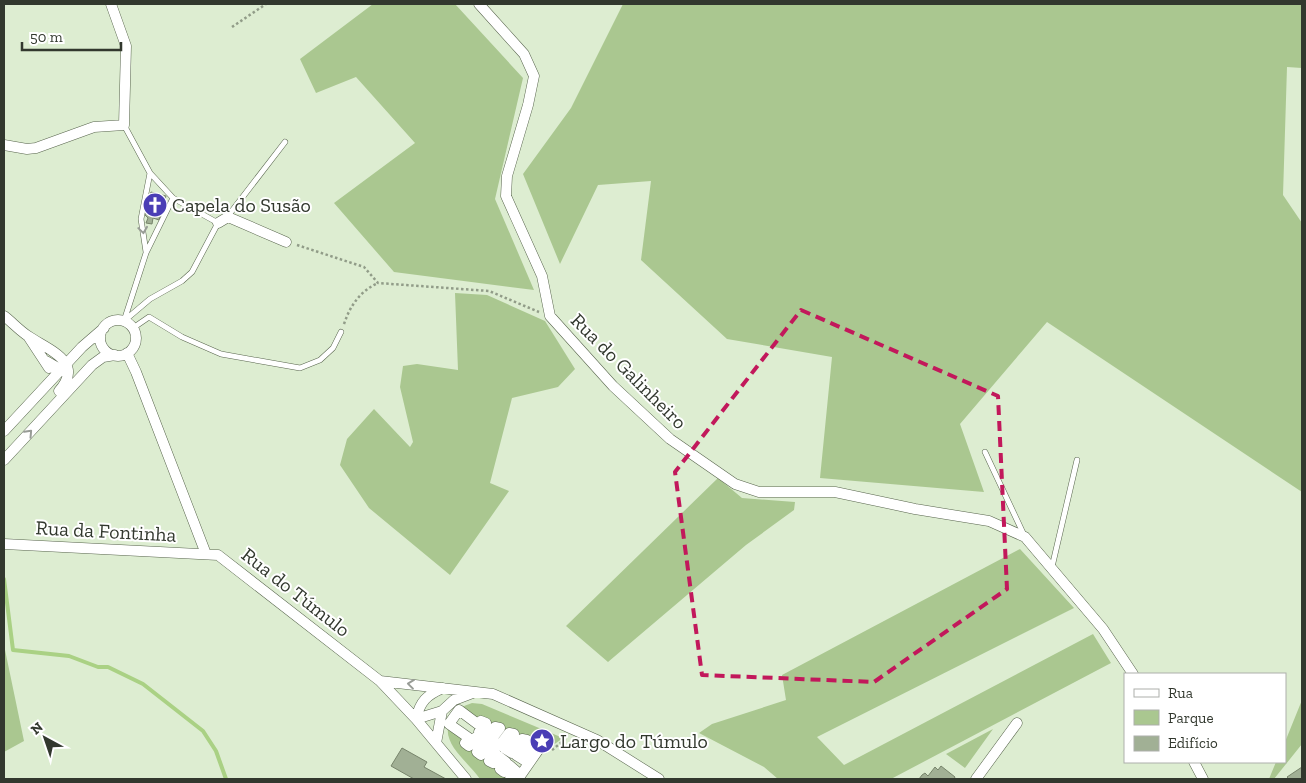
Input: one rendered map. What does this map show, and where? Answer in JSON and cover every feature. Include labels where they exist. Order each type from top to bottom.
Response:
[{"type":"street","points":[[4,145],[27,149],[36,148],[94,127],[124,125],[126,52],[111,4]]},
{"type":"street","points":[[479,4],[524,54],[534,76],[528,105],[507,176],[506,196],[542,276],[550,316]]},
{"type":"street","points":[[218,223],[228,217],[286,242]]},
{"type":"street","points":[[4,316],[28,336],[53,350],[62,353],[77,352]]},
{"type":"street","name":"Rua do Galinheiro","points":[[550,316],[613,386],[648,420],[670,439],[735,484],[759,492],[835,492],[915,510],[988,521],[1025,537],[1103,628],[1132,673]]},
{"type":"street","points":[[4,431],[50,381],[65,370],[77,352],[104,328],[113,321],[124,321],[133,328],[136,339],[134,345],[126,354],[88,361],[77,371],[65,370],[46,362]]},
{"type":"street","points":[[104,328],[101,333],[102,345],[115,355]]},
{"type":"street","points":[[28,336],[50,370],[50,381]]},
{"type":"street","points":[[53,350],[65,370],[68,381],[56,394],[54,406]]},
{"type":"street","points":[[126,354],[136,372],[206,554]]},
{"type":"street","points":[[4,460],[92,364],[102,357]]},
{"type":"street","name":"Rua da Fontinha","points":[[4,544],[206,554]]},
{"type":"street","name":"Rua do Túmulo","points":[[206,554],[218,555],[226,560],[380,681],[416,719],[466,779]]},
{"type":"street","points":[[380,681],[493,694],[597,740],[659,779]]},
{"type":"street","points":[[416,719],[421,702],[433,692],[444,687]]},
{"type":"street","points":[[416,719],[442,711],[454,700],[476,691]]},
{"type":"street","points":[[510,779],[516,771],[509,765],[504,772],[500,769],[506,762],[498,756],[493,763],[489,761],[495,752],[487,747],[481,755],[477,752],[483,743],[475,738],[469,746],[465,743],[469,738],[449,724],[459,710],[479,725],[481,721],[486,723],[480,732],[487,738],[494,727],[500,728],[492,740],[500,745],[508,733],[514,734],[504,748],[512,753],[522,739],[527,740],[516,756],[524,760],[536,744],[541,746],[518,779]]},
{"type":"street","points":[[436,742],[442,711]]},
{"type":"street","points":[[976,779],[1017,723]]},
{"type":"street","points":[[1194,763],[1202,779]]},
{"type":"lane","points":[[124,125],[150,173],[173,198],[218,223],[192,272],[182,281],[150,299],[124,321]]},
{"type":"lane","points":[[228,217],[285,142]]},
{"type":"lane","points":[[146,253],[141,219],[150,173]]},
{"type":"lane","points":[[124,321],[146,253],[173,198]]},
{"type":"lane","points":[[133,328],[149,317],[182,337],[221,354],[300,368],[320,360],[333,348],[341,332]]},
{"type":"lane","points":[[985,452],[1025,537]]},
{"type":"lane","points":[[1052,567],[1077,460]]},
{"type":"path","points":[[232,27],[266,4]]},
{"type":"path","points":[[286,242],[364,267],[378,283],[370,287],[356,300],[348,312],[341,332]]},
{"type":"path","name":"Rua do Galinheiro","points":[[378,283],[489,291],[550,316]]},
{"type":"highlighted area","points":[[801,310],[998,396],[1007,589],[874,682],[702,675],[675,472]]},
{"type":"green space","points":[[373,4],[455,4],[523,78],[495,199],[534,290],[394,272],[334,203],[415,143],[356,77],[316,93],[300,59]]},
{"type":"green space","points":[[623,4],[1302,4],[1302,68],[1287,67],[1283,195],[1302,223],[1302,492],[1047,322],[960,424],[984,492],[820,478],[832,357],[727,339],[641,260],[651,181],[598,185],[560,264],[523,174],[571,108]]},
{"type":"green space","points":[[455,293],[487,295],[545,321],[575,369],[558,387],[512,398],[490,483],[509,491],[450,575],[369,508],[340,465],[347,439],[374,409],[410,447],[413,442],[400,387],[403,366],[417,364],[458,370]]},
{"type":"green space","points":[[718,478],[742,498],[795,502],[794,510],[746,545],[608,662],[566,626]]},
{"type":"green space","points":[[1020,549],[1074,608],[817,737],[844,765],[1093,634],[1111,663],[891,779],[778,779],[764,767],[699,733],[712,724],[786,700],[782,675]]},
{"type":"green space","points":[[4,645],[24,741],[4,752]]},
{"type":"green space","points":[[1302,700],[1302,744],[1274,779],[1269,779],[1276,763],[1286,763],[1286,740]]},
{"type":"green space","name":"Largo do Túmulo","points":[[472,703],[482,704],[563,738],[542,753],[541,746],[500,745],[459,710]]},
{"type":"green space","name":"Largo do Túmulo","points":[[459,710],[449,724],[487,747],[510,779],[480,779],[450,742],[448,725]]},
{"type":"green space","points":[[993,729],[965,768],[946,754]]},
{"type":"building","name":"Capela do Susão","points":[[151,192],[166,196],[159,220],[153,218],[152,224],[146,223],[148,218],[145,215]]},
{"type":"building","points":[[402,748],[427,762],[424,767],[446,779],[414,779],[391,766]]},
{"type":"building","points":[[941,766],[955,777],[954,779],[919,779],[925,773],[928,776],[935,767],[938,770]]},
{"type":"building","points":[[1302,767],[1302,779],[1289,779],[1287,777]]},
{"type":"waterway","points":[[4,579],[13,650],[69,656],[98,667],[108,667],[143,684],[203,731],[216,751],[226,779]]},
{"type":"place","name":"Capela do Susão","points":[[155,205]]},
{"type":"place","name":"Largo do Túmulo","points":[[542,741]]}]
